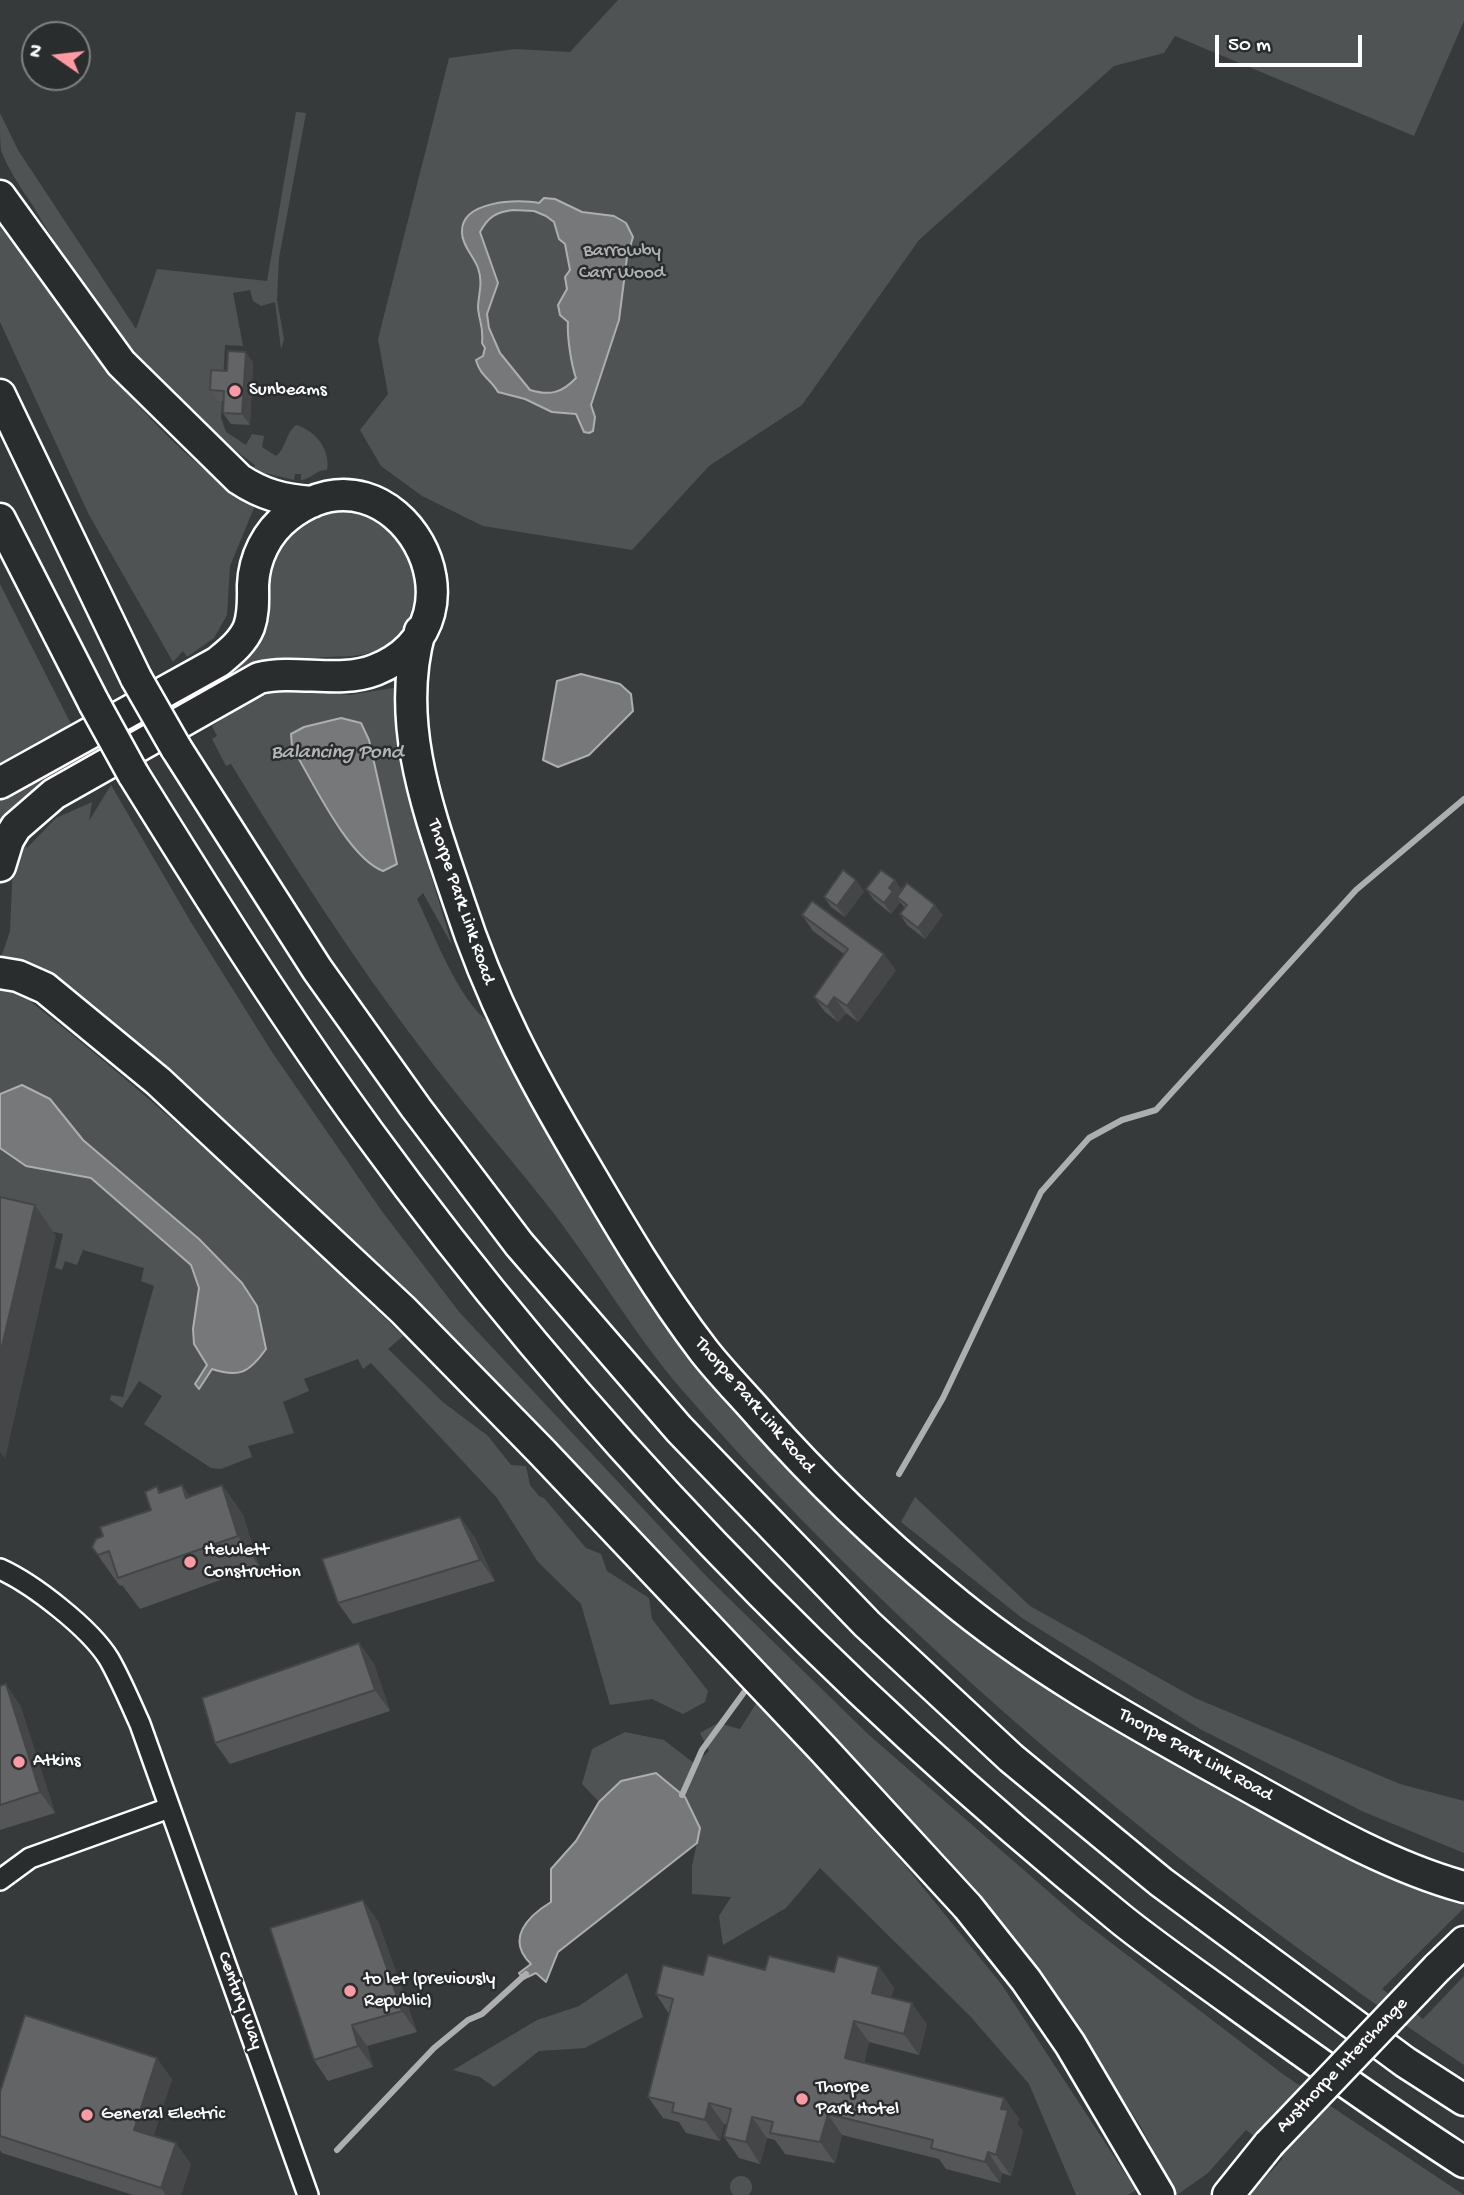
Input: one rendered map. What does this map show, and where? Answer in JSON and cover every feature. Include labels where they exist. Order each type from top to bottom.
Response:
[{"type":"highway","points":[[0,196],[121,363],[239,479],[260,493],[286,500],[312,502]]},
{"type":"highway","points":[[0,395],[136,678],[176,748],[317,969],[416,1108],[519,1244],[679,1429],[867,1624],[1011,1758],[1161,1882],[1405,2062],[1464,2100]]},
{"type":"highway","name":"Thorpe Park Link Road","points":[[312,502],[334,497],[363,499],[380,505],[409,526],[420,541],[431,575],[429,611],[420,631],[410,684],[411,717],[422,793],[482,972],[535,1081],[636,1255],[705,1353],[819,1481],[945,1595],[1067,1682],[1159,1737],[1354,1841],[1401,1864],[1464,1887]]},
{"type":"highway","points":[[0,783],[218,662],[238,645],[252,615],[255,568],[267,540],[286,517],[312,502]]},
{"type":"highway","points":[[0,519],[133,774],[273,998],[370,1136],[482,1279],[643,1471],[829,1662],[976,1798],[1126,1923],[1373,2103],[1464,2162]]},
{"type":"highway","points":[[0,866],[8,840],[16,827],[54,794],[259,678],[279,674],[354,675],[374,670],[392,661],[420,631]]},
{"type":"highway","points":[[0,973],[18,976],[45,988],[158,1081],[403,1310],[579,1490],[858,1786],[968,1907],[1026,1980],[1070,2044],[1159,2195]]},
{"type":"highway","name":"Austhorpe Interchange","points":[[1228,2195],[1269,2144],[1464,1942]]},
{"type":"street","name":"Century Way","points":[[0,1569],[38,1590],[61,1608],[108,1656],[140,1724],[308,2195]]},
{"type":"street","points":[[0,1880],[30,1858],[169,1808]]},
{"type":"green space","name":"Barrowby Carr Wood","points":[[618,0],[1464,0],[1464,21],[1414,136],[1175,36],[1164,53],[1114,66],[919,240],[802,405],[709,466],[632,550],[483,526],[422,496],[381,466],[360,430],[388,394],[378,339],[449,58],[515,49],[570,52]]},
{"type":"green space","points":[[296,112],[306,113],[279,258],[277,300],[284,339],[281,349],[275,302],[261,306],[253,301],[250,290],[233,293],[243,346],[225,345],[221,418],[226,432],[246,445],[252,434],[264,436],[262,447],[276,456],[296,425],[309,431],[324,448],[327,470],[301,480],[301,474],[295,474],[294,480],[265,473],[261,477],[250,473],[255,465],[221,439],[190,410],[131,347],[79,278],[15,179],[1,150],[0,127],[0,113],[18,150],[136,329],[157,269],[267,281]]},
{"type":"green space","points":[[0,210],[65,312],[141,408],[212,476],[233,492],[256,503],[230,566],[227,615],[214,638],[187,657],[183,651],[173,662],[89,515],[0,322]]},
{"type":"green space","points":[[343,510],[368,516],[386,525],[402,541],[410,555],[416,585],[414,600],[410,615],[391,641],[371,653],[316,658],[297,663],[0,832],[0,795],[231,663],[278,547],[295,527],[318,514]]},
{"type":"green space","points":[[0,584],[71,724],[0,763]]},
{"type":"green space","points":[[399,687],[425,856],[452,945],[423,893],[417,899],[459,986],[481,1015],[493,1024],[579,1184],[919,1590],[1464,1899],[1464,1908],[1382,1989],[1423,2019],[1464,1976],[1464,2065],[1253,1915],[1051,1753],[954,1667],[860,1578],[769,1486],[664,1368],[548,1206],[397,1016],[323,910],[231,764],[226,766],[212,739],[217,736],[212,726],[246,703],[269,694],[302,690],[349,695]]},
{"type":"green space","points":[[111,785],[192,924],[272,1052],[381,1210],[460,1313],[707,1577],[869,1735],[1080,1919],[1284,2075],[1464,2195],[1250,2195],[1283,2158],[1246,2130],[1208,2173],[1177,2195],[1141,2127],[1054,1993],[946,1857],[815,1717],[448,1338],[317,1208],[193,1094],[0,961],[10,931],[13,862],[23,842],[27,848],[56,818],[92,802],[89,821]]},
{"type":"green space","points":[[0,989],[13,989],[33,999],[31,1002],[128,1081],[222,1164],[403,1336],[388,1349],[444,1403],[488,1436],[511,1465],[526,1466],[530,1485],[586,1548],[601,1554],[607,1571],[649,1598],[652,1619],[708,1691],[705,1702],[683,1714],[652,1699],[610,1705],[581,1604],[538,1562],[497,1498],[371,1363],[363,1369],[358,1359],[304,1379],[309,1391],[283,1402],[294,1433],[248,1446],[252,1457],[221,1469],[211,1468],[144,1424],[162,1396],[139,1381],[122,1408],[110,1400],[111,1395],[123,1397],[154,1286],[141,1281],[144,1268],[83,1250],[77,1265],[65,1261],[62,1270],[55,1268],[63,1234],[6,1221],[0,1240]]},
{"type":"green space","points":[[915,1497],[1030,1606],[1195,1698],[1400,1784],[1464,1801],[1464,1853],[1364,1812],[1200,1729],[1022,1618],[901,1522]]},
{"type":"green space","points":[[759,1699],[895,1853],[1002,1985],[1136,2190],[1128,2195],[1076,2195],[1029,2084],[970,2016],[820,1868],[786,1908],[723,1945],[719,1916],[731,1897],[692,1894],[692,1866],[700,1828],[685,1797],[656,1773],[621,1781],[599,1802],[582,1784],[592,1749],[625,1732],[664,1740],[695,1764],[709,1751],[700,1733],[718,1723],[740,1729]]},
{"type":"green space","points":[[627,1973],[643,2017],[585,2048],[539,2051],[494,2087],[480,2077],[453,2070],[537,2020],[579,2006]]},
{"type":"green space","points":[[741,2176],[749,2179],[752,2187],[749,2195],[741,2198],[733,2195],[730,2187],[733,2179]]},
{"type":"water","points":[[544,198],[555,199],[582,212],[614,216],[626,223],[633,237],[627,257],[619,320],[591,405],[595,417],[593,431],[589,433],[584,432],[576,414],[552,412],[525,399],[498,392],[480,370],[476,360],[483,356],[485,348],[478,311],[480,278],[463,237],[464,222],[470,214],[492,204],[518,201],[539,203]],"holes":[[[534,211],[554,222],[559,239],[565,244],[570,270],[565,277],[567,289],[558,305],[560,315],[568,322],[572,365],[576,378],[561,390],[550,393],[530,390],[500,353],[489,328],[487,314],[498,283],[480,232],[489,219],[502,212]]]},
{"type":"water","points":[[581,674],[620,684],[631,694],[633,711],[589,755],[558,767],[543,760],[557,681]]},
{"type":"water","name":"Balancing Pond","points":[[341,718],[361,723],[369,740],[397,864],[383,871],[357,851],[344,835],[292,747],[291,734],[304,727]]},
{"type":"water","points":[[22,1085],[50,1099],[83,1140],[199,1239],[242,1283],[257,1306],[266,1349],[254,1364],[236,1373],[212,1369],[199,1389],[195,1384],[207,1365],[194,1344],[193,1329],[199,1288],[191,1265],[91,1178],[26,1166],[0,1148],[0,1094]]},
{"type":"water","points":[[656,1773],[685,1797],[700,1828],[697,1843],[558,1952],[546,1982],[536,1973],[523,1979],[519,1973],[531,1964],[523,1955],[520,1937],[528,1921],[551,1902],[551,1869],[576,1841],[599,1802],[621,1781]]},
{"type":"building","points":[[228,351],[246,352],[242,414],[223,413],[224,391],[210,390],[211,370],[227,371]]},
{"type":"building","points":[[843,870],[856,880],[837,906],[824,897]]},
{"type":"building","points":[[881,870],[895,880],[889,888],[893,891],[884,903],[866,889]]},
{"type":"building","points":[[907,883],[935,905],[918,928],[900,914],[907,905],[897,897]]},
{"type":"building","points":[[812,901],[884,954],[847,1006],[834,997],[827,1007],[814,997],[848,949],[802,915]]},
{"type":"building","points":[[0,1197],[35,1205],[0,1355]]},
{"type":"building","points":[[182,1485],[186,1498],[222,1485],[238,1536],[118,1578],[109,1551],[98,1555],[92,1547],[96,1539],[103,1536],[100,1527],[151,1510],[145,1492],[157,1486],[159,1493]]},
{"type":"building","points":[[460,1517],[480,1560],[338,1603],[322,1559]]},
{"type":"building","points":[[359,1643],[375,1690],[215,1743],[202,1698]]},
{"type":"building","points":[[6,1684],[40,1792],[0,1805],[0,1686]]},
{"type":"building","name":"to let (previously Republic)","points":[[363,1900],[402,2011],[352,2025],[358,2046],[314,2060],[270,1928]]},
{"type":"building","name":"Thorpe Park Hotel","points":[[708,1955],[765,1970],[769,1956],[834,1972],[838,1956],[879,1967],[872,1993],[912,2003],[904,2034],[854,2021],[845,2058],[1004,2098],[1001,2109],[1008,2110],[996,2155],[988,2152],[985,2162],[931,2148],[933,2140],[828,2114],[820,2142],[770,2133],[773,2122],[752,2117],[746,2142],[724,2137],[731,2109],[709,2103],[705,2120],[672,2112],[674,2103],[648,2097],[673,1999],[656,1994],[663,1965],[703,1975]]},
{"type":"building","name":"General Electric","points":[[25,2015],[157,2058],[134,2130],[176,2143],[161,2188],[0,2136],[0,2092]]},
{"type":"waterway","points":[[899,1474],[943,1398],[1041,1192],[1089,1138],[1122,1120],[1156,1110],[1356,890],[1464,799]]},
{"type":"waterway","points":[[682,1795],[702,1750],[745,1691]]},
{"type":"waterway","points":[[337,2150],[434,2048],[468,2020],[482,2014],[526,1974]]},
{"type":"place","name":"Sunbeams","points":[[235,391]]},
{"type":"place","name":"Hewlett Construction","points":[[190,1562]]},
{"type":"place","name":"Atkins","points":[[19,1762]]},
{"type":"place","name":"to let (previously Republic)","points":[[350,1991]]},
{"type":"place","name":"Thorpe Park Hotel","points":[[802,2099]]},
{"type":"place","name":"General Electric","points":[[87,2115]]}]
